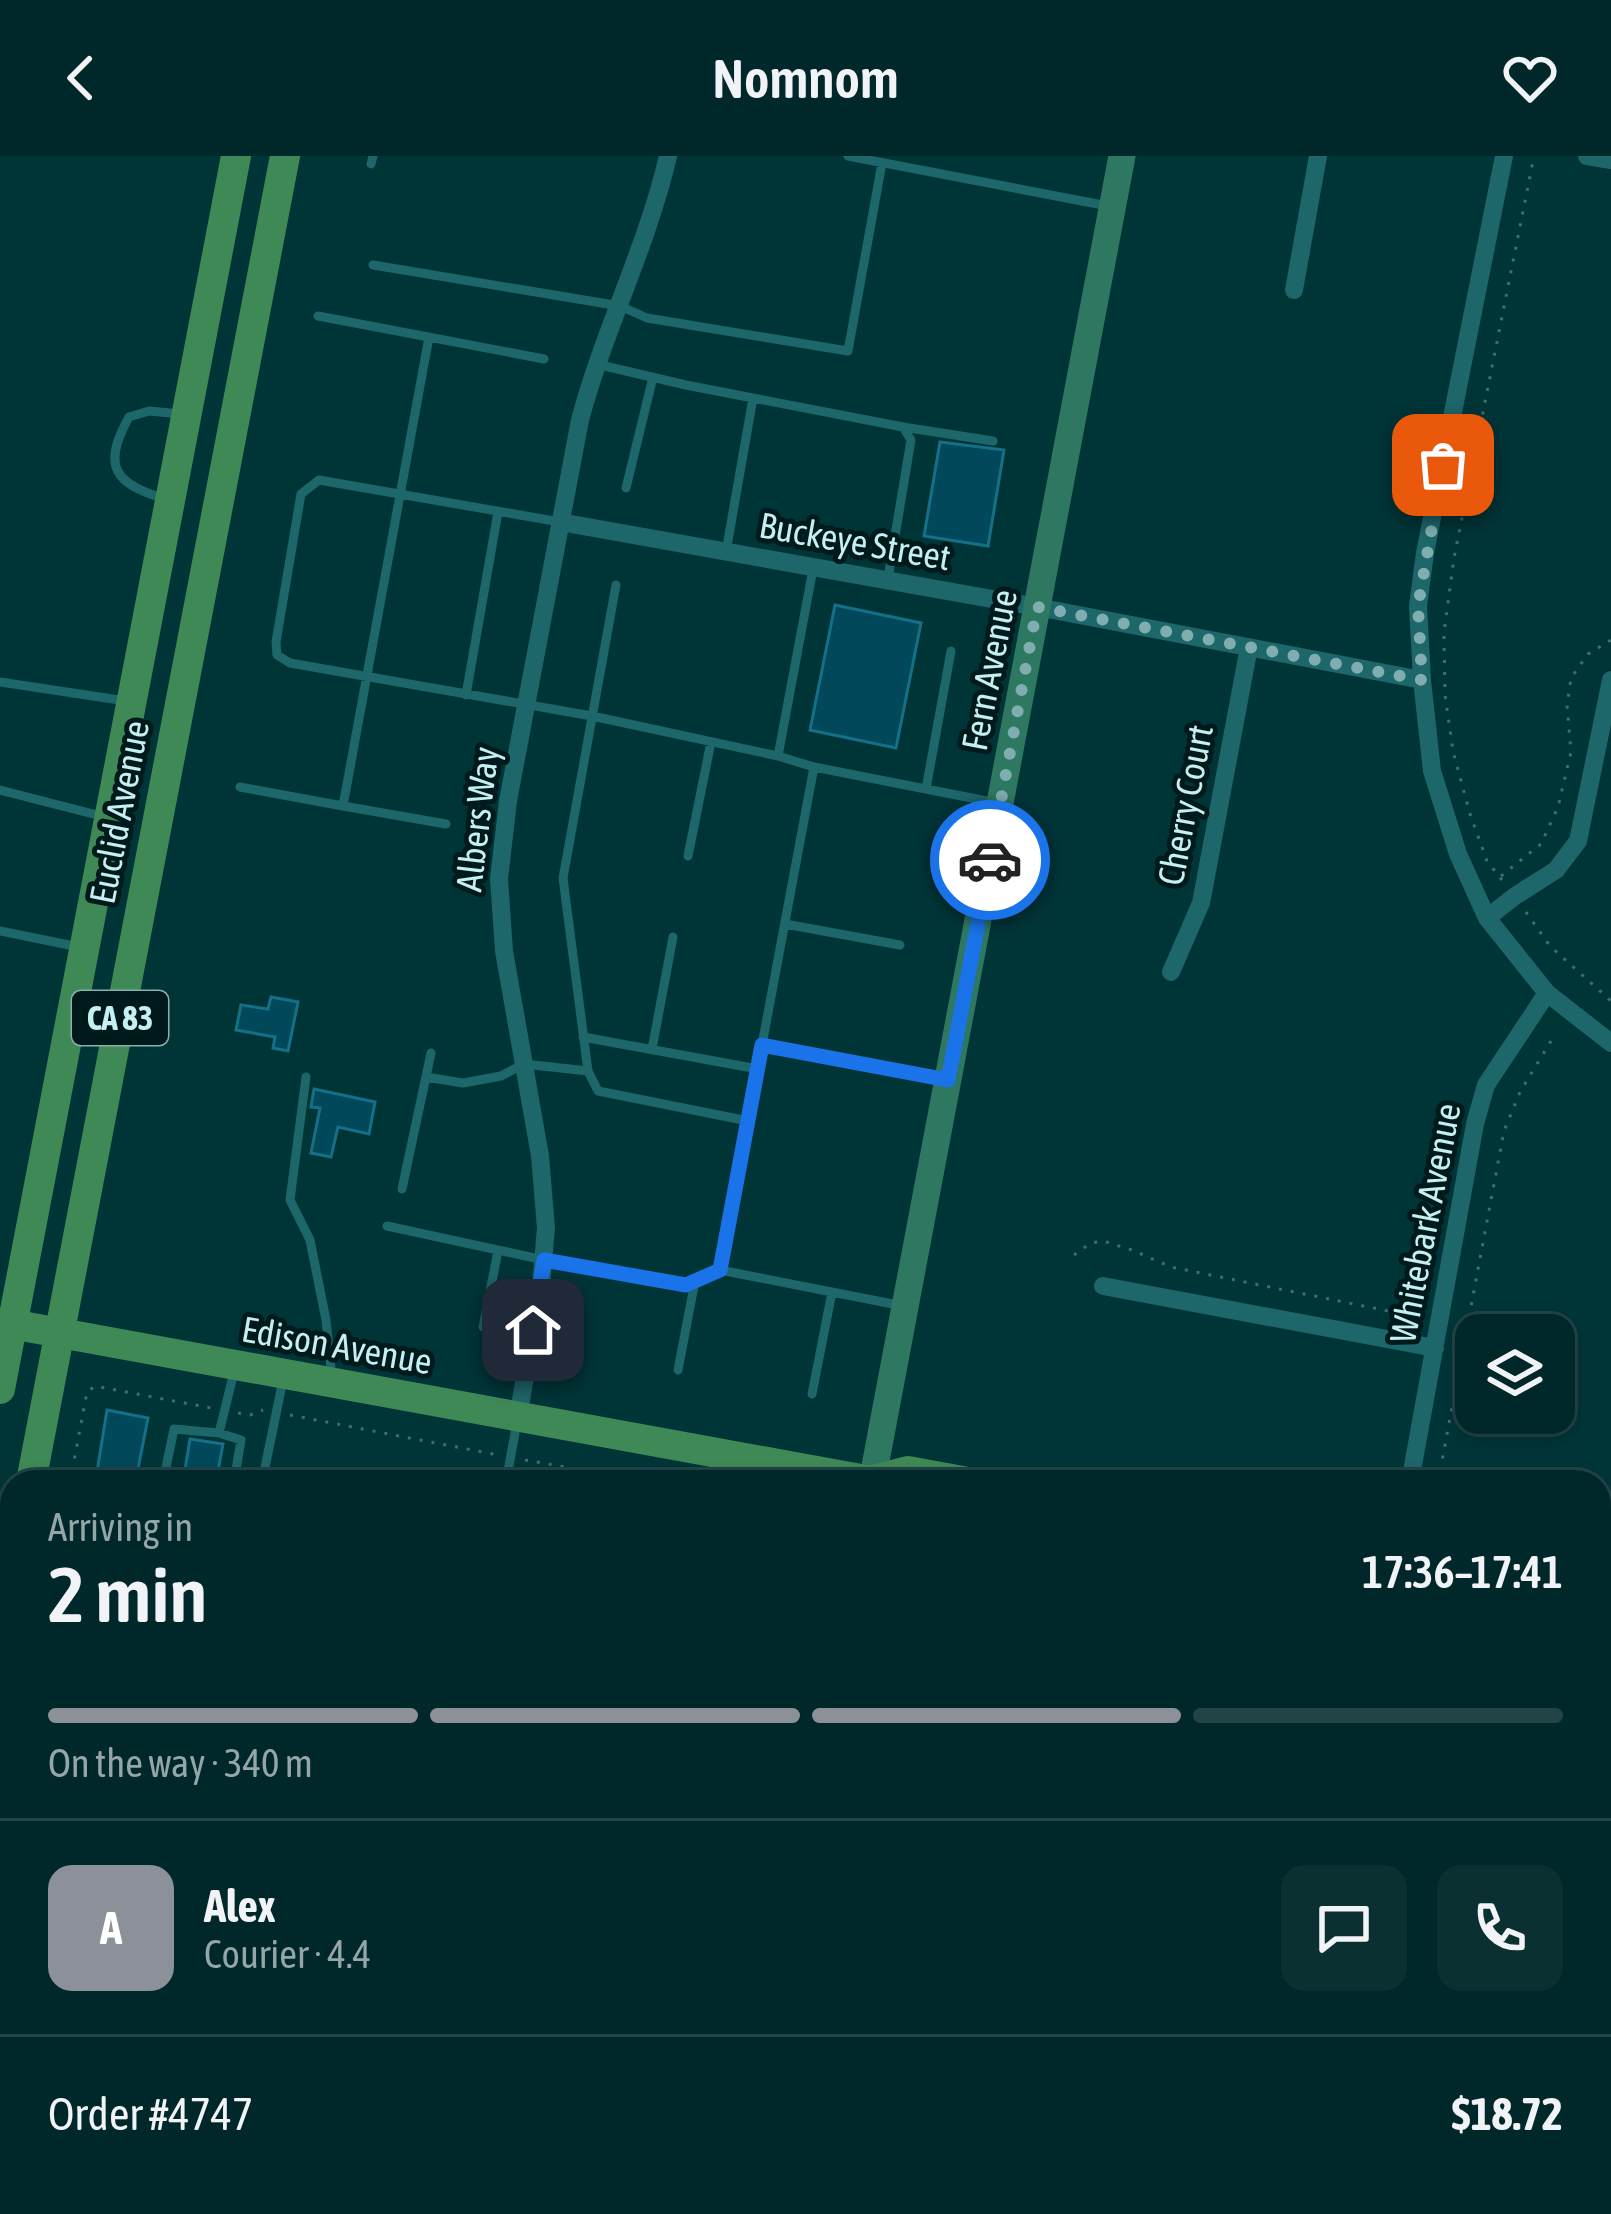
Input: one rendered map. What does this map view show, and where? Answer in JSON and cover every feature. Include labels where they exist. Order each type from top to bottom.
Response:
[{"type":"main road","name":"Euclid Avenue","points":[[0,1389],[6,1323],[84,948],[236,156]]},
{"type":"main road","name":"Euclid Avenue","points":[[33,1470],[285,156]]},
{"type":"main road","points":[[221,234],[268,242]]},
{"type":"main road","name":"Edison Avenue","points":[[6,1323],[808,1470]]},
{"type":"street","name":"Albers Way","points":[[518,1417],[544,1260],[544,1191],[504,952],[500,879],[508,801],[580,420],[668,156]]},
{"type":"street","name":"Fern Avenue","points":[[876,1470],[1122,156]]},
{"type":"street","points":[[1294,290],[1318,156]]},
{"type":"street","points":[[1504,156],[1418,606],[1432,770],[1458,854],[1487,918],[1546,993],[1611,1043]]},
{"type":"street","points":[[1587,156],[1611,160]]},
{"type":"street","name":"Buckeye Street","points":[[560,522],[1422,680]]},
{"type":"street","name":"Cherry Court","points":[[1171,972],[1201,903],[1250,647]]},
{"type":"street","points":[[1487,918],[1556,870],[1578,841],[1610,680]]},
{"type":"street","name":"Whitebark Avenue","points":[[1412,1470],[1475,1124],[1486,1085],[1546,993]]},
{"type":"street","points":[[1102,1286],[1435,1348]]},
{"type":"lane","points":[[848,156],[1112,207]]},
{"type":"lane","points":[[374,265],[848,351],[882,163]]},
{"type":"lane","points":[[318,316],[544,359]]},
{"type":"lane","points":[[343,806],[429,337]]},
{"type":"lane","points":[[594,369],[993,441]]},
{"type":"lane","points":[[626,488],[653,377]]},
{"type":"lane","points":[[726,552],[753,398]]},
{"type":"lane","points":[[170,500],[124,483],[116,468],[116,441],[129,417],[149,411],[187,414]]},
{"type":"lane","points":[[888,581],[911,440],[903,427]]},
{"type":"lane","points":[[560,522],[319,480],[301,494],[276,642],[278,655],[290,663],[592,716],[1000,804]]},
{"type":"lane","points":[[466,694],[498,512]]},
{"type":"lane","points":[[778,756],[813,567]]},
{"type":"lane","points":[[616,586],[563,878],[588,1071],[598,1091],[748,1121]]},
{"type":"lane","points":[[926,789],[951,651]]},
{"type":"lane","points":[[0,682],[131,701]]},
{"type":"lane","points":[[688,856],[711,742]]},
{"type":"lane","points":[[720,1270],[814,767]]},
{"type":"lane","points":[[240,788],[446,824]]},
{"type":"lane","points":[[0,790],[109,818]]},
{"type":"lane","points":[[785,923],[901,945]]},
{"type":"lane","points":[[0,931],[84,948]]},
{"type":"lane","points":[[652,1048],[673,937]]},
{"type":"lane","points":[[583,1036],[758,1070]]},
{"type":"lane","points":[[762,1045],[948,1080]]},
{"type":"lane","points":[[402,1189],[431,1053]]},
{"type":"lane","points":[[426,1077],[464,1083],[486,1080],[524,1064],[588,1071]]},
{"type":"lane","points":[[306,1077],[290,1199],[310,1240],[333,1384]]},
{"type":"lane","points":[[387,1226],[686,1285],[720,1270],[906,1306]]},
{"type":"lane","points":[[483,1327],[498,1250]]},
{"type":"lane","points":[[678,1370],[695,1281]]},
{"type":"lane","points":[[812,1394],[832,1292]]},
{"type":"lane","points":[[219,1433],[236,1366]]},
{"type":"lane","points":[[264,1470],[284,1375]]},
{"type":"lane","points":[[509,1470],[518,1417]]},
{"type":"lane","points":[[165,1470],[174,1429],[241,1440],[236,1470]]},
{"type":"path","points":[[1534,156],[1454,558],[1444,633],[1445,695],[1453,751],[1487,862],[1550,946],[1611,1001]]},
{"type":"path","points":[[1499,877],[1541,844],[1558,807],[1570,752],[1567,705],[1571,678],[1588,654],[1611,640]]},
{"type":"path","points":[[1440,1470],[1504,1131],[1520,1092],[1551,1041]]},
{"type":"path","points":[[1074,1255],[1103,1241],[1172,1268],[1418,1317]]},
{"type":"path","points":[[72,1470],[87,1392],[95,1386],[250,1415],[260,1409],[582,1470]]},
{"type":"building","points":[[940,442],[1004,450],[988,546],[924,536]]},
{"type":"building","points":[[835,605],[921,623],[896,748],[810,730]]},
{"type":"building","points":[[271,997],[298,1002],[288,1051],[273,1048],[275,1037],[236,1030],[241,1005],[268,1009]]},
{"type":"building","points":[[314,1089],[375,1102],[369,1134],[338,1127],[331,1157],[311,1153],[320,1108],[311,1107]]},
{"type":"building","points":[[107,1410],[148,1418],[138,1470],[97,1470]]},
{"type":"building","points":[[190,1439],[223,1444],[218,1470],[185,1470]]},
{"type":"way so far","points":[[990,860],[1037,607],[1422,680],[1418,606],[1443,465]]},
{"type":"route","points":[[533,1330],[544,1260],[686,1285],[720,1270],[762,1045],[948,1080],[990,860]]}]
